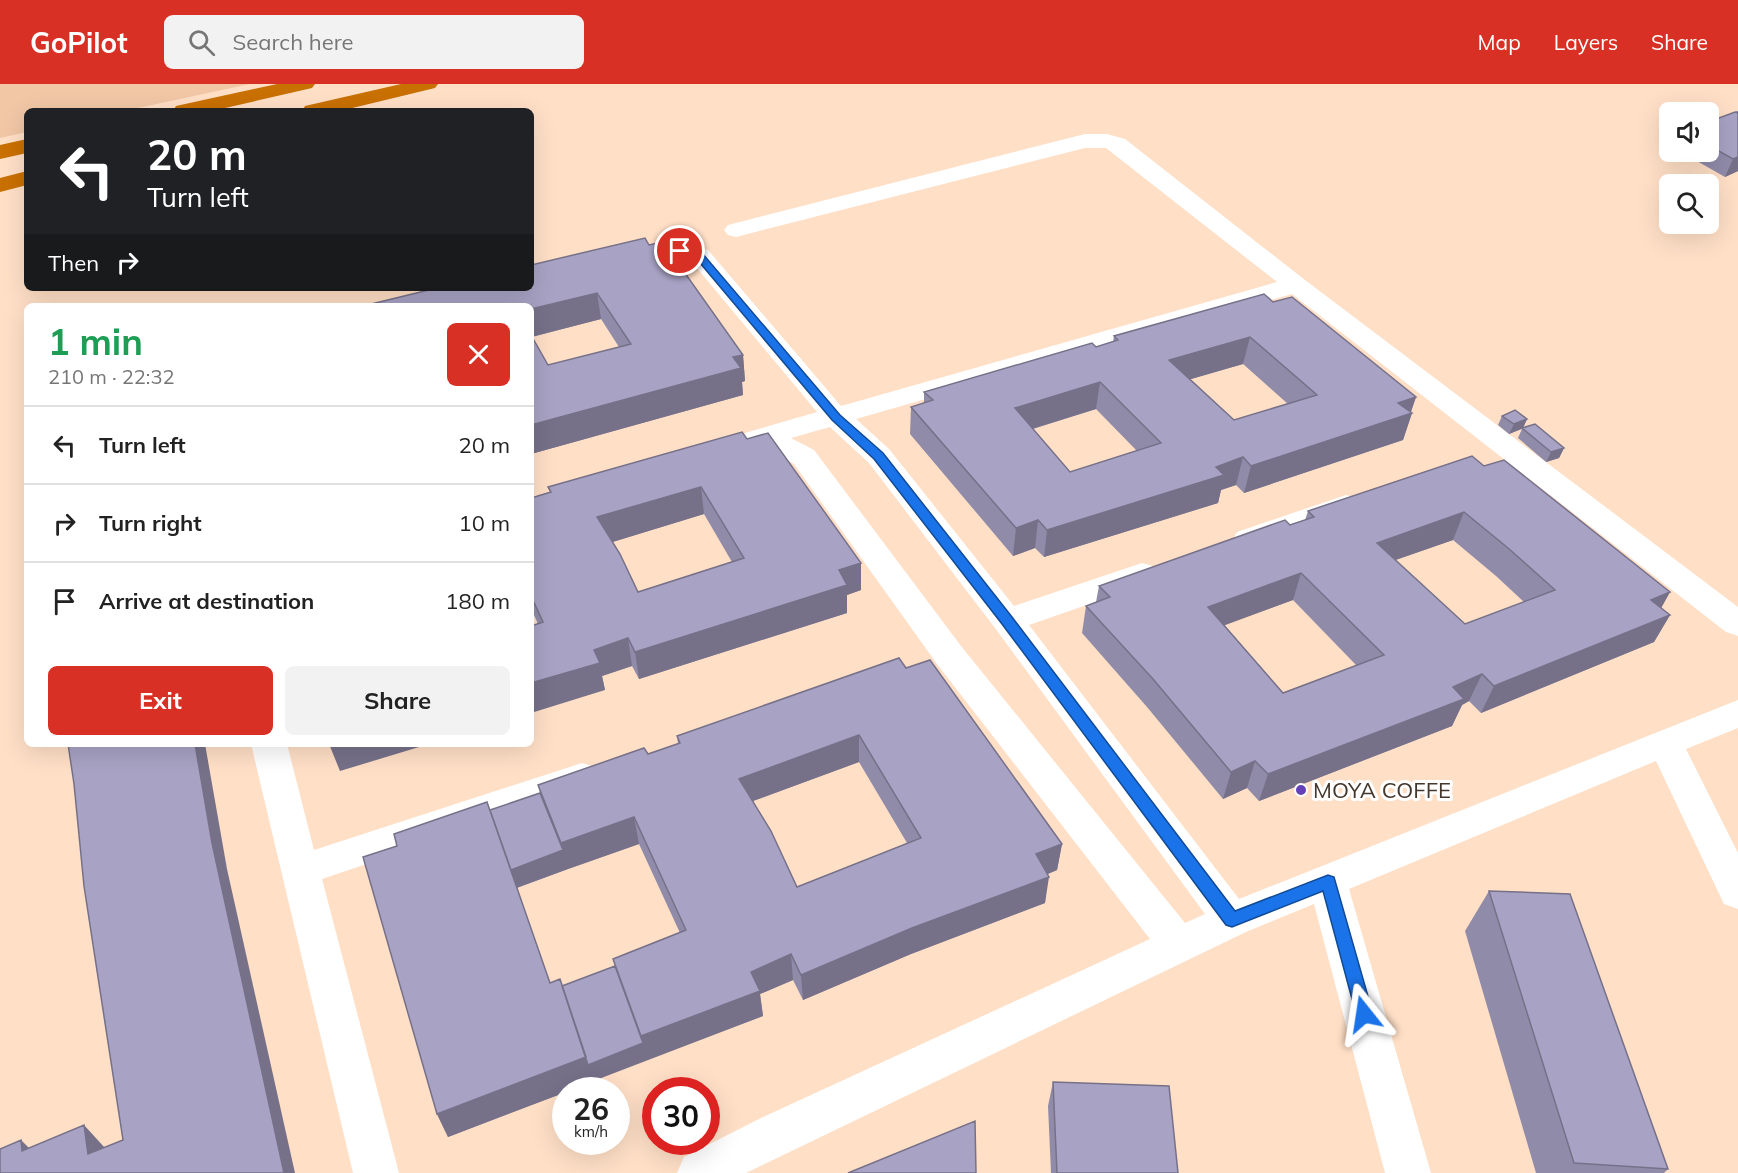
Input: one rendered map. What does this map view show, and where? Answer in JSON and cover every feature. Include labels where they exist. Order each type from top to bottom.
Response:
[{"type":"highway","points":[[197,108],[305,84]]},
{"type":"highway","points":[[326,108],[428,84]]},
{"type":"highway","points":[[0,152],[24,147]]},
{"type":"highway","points":[[0,185],[24,179]]},
{"type":"street","points":[[736,230],[1085,141],[1107,141],[1118,144],[1509,450],[1738,624]]},
{"type":"street","points":[[607,264],[660,251],[680,251],[699,255],[836,417],[879,456],[1007,620],[1232,920]]},
{"type":"street","points":[[726,447],[1296,285]]},
{"type":"street","points":[[766,436],[804,457],[949,655],[1179,945]]},
{"type":"street","points":[[1476,461],[1509,450]]},
{"type":"street","points":[[1219,548],[1375,495]]},
{"type":"street","points":[[1007,620],[1163,567]]},
{"type":"street","points":[[915,666],[949,655]]},
{"type":"street","points":[[700,1173],[777,1133],[1232,920],[1738,713]]},
{"type":"street","points":[[1666,744],[1738,892]]},
{"type":"street","points":[[270,747],[376,1173]]},
{"type":"street","points":[[302,870],[608,768]]},
{"type":"street","points":[[1328,882],[1408,1173]]},
{"type":"shaded area","points":[[0,84],[250,84],[138,108],[24,108],[24,133],[0,138]]},
{"type":"building","points":[[1738,113],[1738,157],[1733,159],[1719,151],[1719,118]]},
{"type":"building","points":[[645,238],[649,245],[663,242],[743,355],[733,357],[741,368],[534,424],[534,340],[548,365],[631,344],[597,293],[534,308],[534,303],[375,303],[425,291],[534,291],[534,264]]},
{"type":"building","points":[[1264,294],[1273,302],[1292,297],[1416,397],[1398,403],[1412,413],[1251,466],[1243,457],[1216,467],[1224,475],[1047,530],[1038,520],[1016,528],[911,407],[933,400],[924,392],[1092,343],[1096,347],[1118,340],[1114,336]],"holes":[[[1250,337],[1317,395],[1234,420],[1169,360]],[[1100,382],[1161,443],[1070,472],[1015,408]]]},
{"type":"building","points":[[1515,410],[1527,419],[1514,424],[1502,416]]},
{"type":"building","points":[[1535,424],[1564,448],[1551,452],[1522,428]]},
{"type":"building","points":[[742,432],[747,439],[768,433],[861,563],[839,570],[847,585],[635,652],[628,638],[594,650],[600,663],[534,682],[534,625],[543,622],[534,602],[534,497],[551,492],[548,487]],"holes":[[[701,487],[744,558],[638,592],[620,554],[597,517]]]},
{"type":"building","points":[[1472,456],[1484,466],[1504,460],[1670,592],[1651,600],[1670,615],[1494,686],[1482,674],[1453,687],[1464,699],[1268,774],[1255,761],[1231,772],[1153,679],[1086,606],[1110,597],[1099,586],[1285,520],[1290,525],[1314,517],[1308,511]],"holes":[[[1464,512],[1508,548],[1555,590],[1465,624],[1377,543]],[[1301,573],[1384,655],[1283,693],[1208,607]]]},
{"type":"building","points":[[899,658],[906,668],[930,660],[1062,844],[1036,854],[1049,877],[912,928],[801,975],[791,954],[751,972],[760,991],[641,1036],[613,959],[686,930],[634,817],[561,843],[538,785],[644,748],[648,754],[680,743],[677,736]],"holes":[[[859,735],[921,838],[797,887],[771,831],[739,779]]]},
{"type":"building","points":[[68,747],[196,747],[212,843],[284,1173],[0,1173],[0,1149],[21,1140],[22,1151],[84,1125],[88,1154],[123,1140],[84,886]]},
{"type":"building","points":[[540,793],[563,850],[511,870],[490,810]]},
{"type":"building","points":[[487,802],[550,983],[560,979],[586,1057],[437,1114],[363,857],[397,846],[394,834]]},
{"type":"building","points":[[1489,891],[1570,894],[1668,1169],[1574,1163]]},
{"type":"building","points":[[615,966],[643,1043],[588,1065],[562,986]]},
{"type":"building","points":[[1053,1082],[1169,1086],[1178,1173],[1057,1173]]},
{"type":"building","points":[[975,1121],[976,1173],[848,1173]]},
{"type":"place","name":"MOYA COFFE","points":[[1301,790]]},
{"type":"route","points":[[680,251],[699,255],[836,417],[879,456],[1007,620],[1232,920],[1328,882],[1364,1014]]}]
